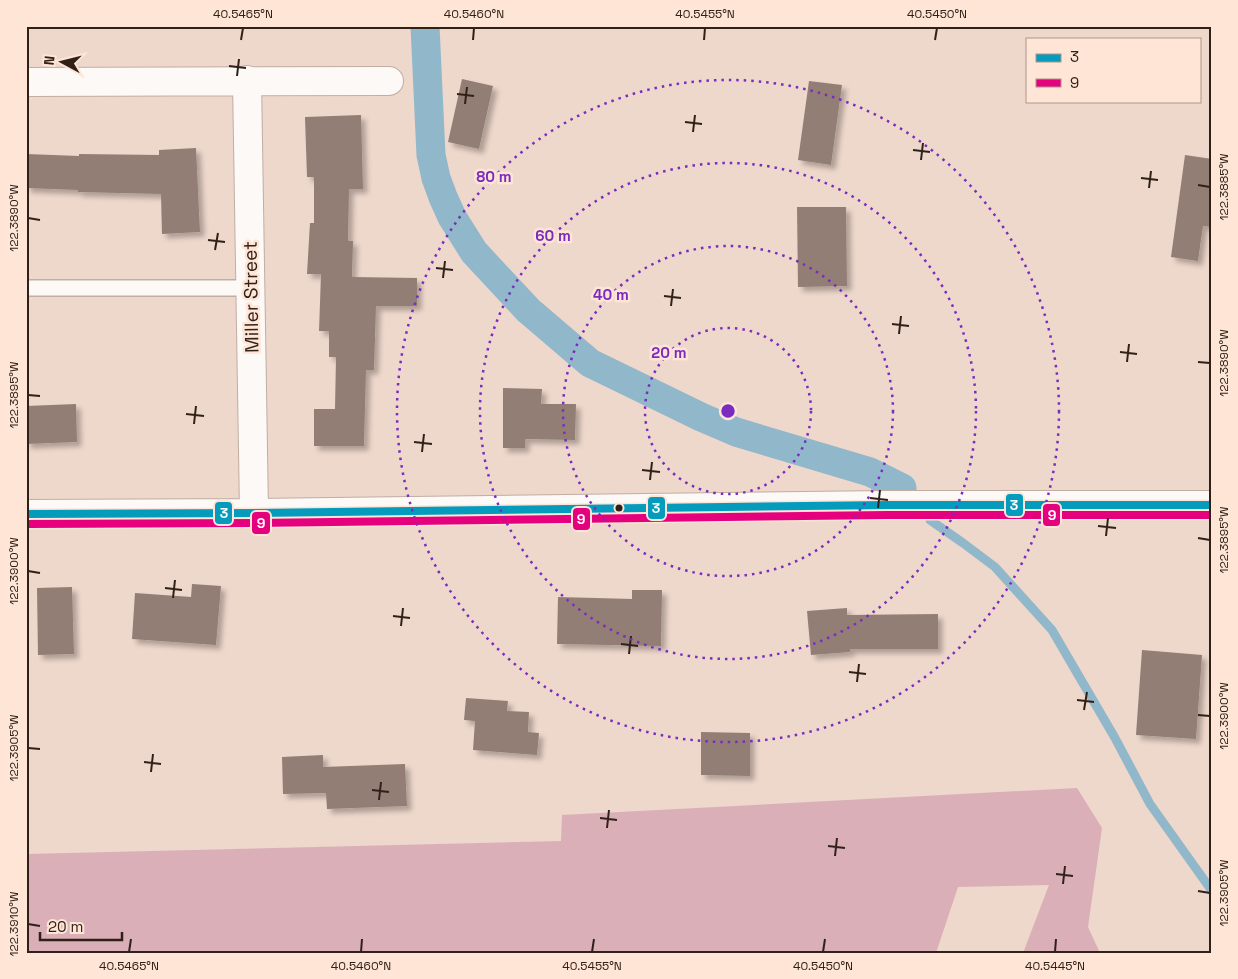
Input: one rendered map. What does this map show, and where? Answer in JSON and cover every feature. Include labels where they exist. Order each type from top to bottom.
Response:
[{"type":"street","name":"Miller Street","points":[[247,80],[254,513]]},
{"type":"street","points":[[26,82],[389,81]]},
{"type":"street","points":[[26,514],[888,505],[1212,505]]},
{"type":"lane","points":[[26,288],[250,288]]},
{"type":"shaded area","points":[[1077,788],[1102,828],[1088,927],[1100,953],[1023,953],[1049,885],[958,887],[936,953],[26,953],[26,854],[561,841],[562,815]]},
{"type":"building","points":[[462,79],[493,86],[479,149],[448,142]]},
{"type":"building","points":[[809,81],[842,85],[831,165],[798,160]]},
{"type":"building","points":[[361,115],[363,189],[349,189],[348,241],[353,241],[352,277],[417,278],[417,306],[376,306],[374,370],[366,370],[364,446],[314,446],[314,409],[335,409],[336,357],[329,357],[329,331],[319,331],[321,274],[307,274],[310,223],[314,223],[314,177],[307,177],[305,117]]},
{"type":"building","points":[[196,148],[200,232],[162,234],[161,194],[78,192],[78,190],[26,188],[26,154],[79,156],[79,154],[159,155],[159,150]]},
{"type":"building","points":[[1185,155],[1212,159],[1212,227],[1203,226],[1198,261],[1171,257]]},
{"type":"building","points":[[797,207],[846,207],[847,286],[798,287]]},
{"type":"building","points":[[503,388],[542,389],[541,404],[576,404],[575,440],[525,439],[525,448],[503,448]]},
{"type":"building","points":[[76,404],[77,442],[26,444],[26,406]]},
{"type":"building","points":[[192,584],[221,586],[216,645],[132,639],[135,593],[191,597]]},
{"type":"building","points":[[72,587],[74,654],[38,655],[37,588]]},
{"type":"building","points":[[632,590],[662,590],[661,646],[557,644],[558,597],[632,599]]},
{"type":"building","points":[[847,608],[847,615],[938,614],[938,649],[850,649],[850,652],[811,655],[807,611]]},
{"type":"building","points":[[1142,650],[1202,655],[1196,739],[1136,735]]},
{"type":"building","points":[[466,698],[508,701],[507,711],[529,712],[528,732],[539,733],[537,755],[473,750],[475,721],[464,720]]},
{"type":"building","points":[[701,732],[750,733],[750,776],[701,775]]},
{"type":"building","points":[[323,755],[323,767],[405,764],[407,806],[327,809],[326,793],[283,794],[282,757]]},
{"type":"waterway","points":[[425,26],[431,155],[436,178],[452,217],[474,252],[528,310],[590,363],[701,417],[736,432],[870,472],[902,488]]},
{"type":"waterway","points":[[930,520],[995,567],[1052,630],[1115,738],[1150,804],[1212,891]]},
{"type":"transit line","name":"3","points":[[26,514],[888,505],[1212,505]]},
{"type":"transit line","name":"9","points":[[26,524],[888,515],[1212,515]]}]
